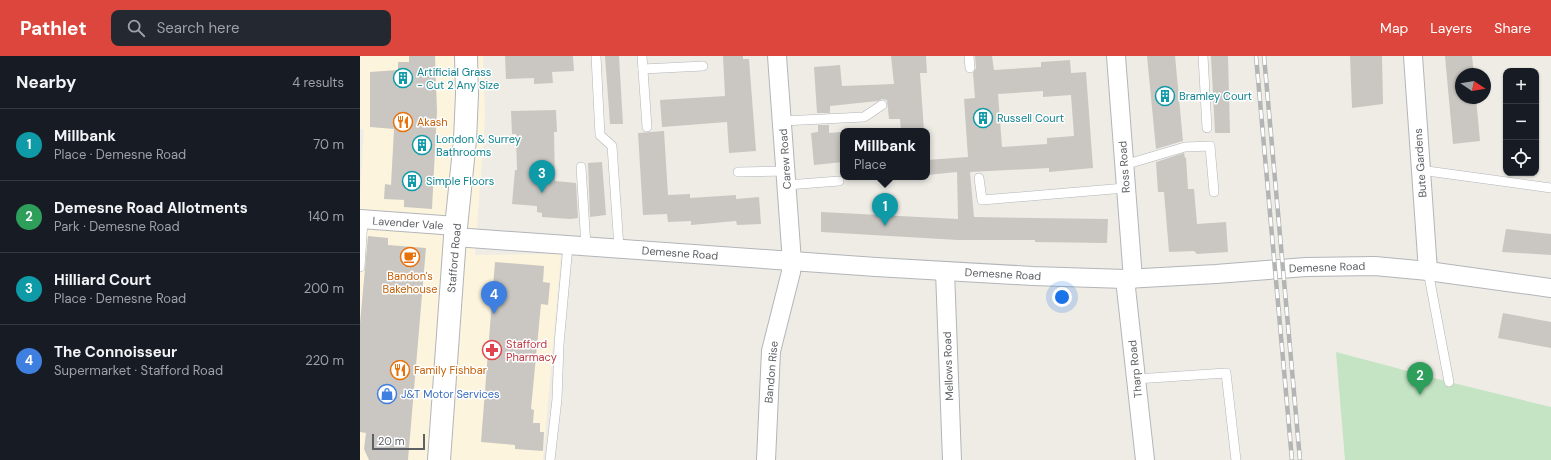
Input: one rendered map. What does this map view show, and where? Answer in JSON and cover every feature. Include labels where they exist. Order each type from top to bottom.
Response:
[{"type":"main road","name":"Stafford Road","points":[[439,460],[456,232],[465,140],[467,94],[466,56]]},
{"type":"street","name":"Carew Road","points":[[777,56],[792,262]]},
{"type":"street","name":"Ross Road","points":[[1116,56],[1124,165],[1129,279]]},
{"type":"street","name":"Bute Gardens","points":[[1413,56],[1428,271]]},
{"type":"street","name":"Lavender Vale","points":[[362,219],[456,232]]},
{"type":"street","name":"Demesne Road","points":[[456,232],[568,245],[792,262],[945,271],[1129,279],[1345,265],[1382,266],[1551,288]]},
{"type":"street","name":"Bandon Rise","points":[[766,460],[771,351],[791,272],[792,262]]},
{"type":"street","name":"Mellows Road","points":[[945,271],[952,460]]},
{"type":"street","name":"Tharp Road","points":[[1129,279],[1136,379],[1145,460]]},
{"type":"lane","points":[[596,56],[600,135],[612,146],[619,248]]},
{"type":"lane","points":[[642,56],[647,127]]},
{"type":"lane","points":[[969,56],[970,68]]},
{"type":"lane","points":[[1203,56],[1207,128]]},
{"type":"lane","points":[[643,69],[703,66]]},
{"type":"lane","points":[[782,121],[864,117],[882,105]]},
{"type":"lane","points":[[1124,165],[1185,147],[1210,146],[1214,192]]},
{"type":"lane","points":[[581,167],[586,246]]},
{"type":"lane","points":[[1420,170],[1551,188]]},
{"type":"lane","points":[[738,172],[787,178],[838,181]]},
{"type":"lane","points":[[980,178],[982,200],[1125,188]]},
{"type":"lane","points":[[360,266],[362,219]]},
{"type":"lane","points":[[550,460],[568,245]]},
{"type":"lane","points":[[1428,271],[1449,382]]},
{"type":"lane","points":[[1136,379],[1226,374],[1236,460]]},
{"type":"shaded area","points":[[360,56],[483,56],[485,118],[475,255],[561,254],[543,460],[360,460],[360,192],[364,130],[360,129]]},
{"type":"green space","points":[[1336,352],[1551,407],[1551,460],[1345,460]]},
{"type":"building","points":[[409,56],[435,56],[437,111],[432,209],[404,207],[404,200],[384,199],[385,184],[391,185],[394,129],[370,127],[370,72],[398,70],[398,62],[409,62]]},
{"type":"building","points":[[505,56],[573,56],[574,71],[552,72],[553,83],[534,84],[534,78],[506,79]]},
{"type":"building","points":[[605,56],[619,56],[623,124],[610,124]]},
{"type":"building","points":[[723,56],[743,56],[743,59],[749,59],[756,151],[729,153],[727,122],[662,127],[660,100],[725,96]]},
{"type":"building","points":[[891,56],[926,56],[927,73],[920,73],[924,128],[901,128],[900,119],[889,119],[887,100],[882,99],[878,101],[830,106],[830,113],[817,113],[814,67],[840,65],[842,86],[894,84]]},
{"type":"building","points":[[975,56],[992,56],[994,70],[1041,67],[1041,62],[1070,60],[1071,73],[1086,72],[1093,168],[1049,172],[1049,168],[970,172],[974,217],[1108,219],[1107,243],[1035,242],[1035,240],[958,240],[821,232],[821,212],[958,219],[957,172],[930,175],[930,160],[968,157],[964,99],[975,98],[973,73],[976,68]],"holes":[[[1043,91],[1043,97],[1071,95],[1074,136],[1047,138],[1047,144],[1002,147],[998,94]]]},
{"type":"building","name":"Bramley Court","points":[[1147,56],[1175,56],[1183,141],[1156,149]]},
{"type":"building","points":[[1211,56],[1228,56],[1230,133],[1215,133]]},
{"type":"building","points":[[1350,56],[1382,56],[1383,104],[1352,108]]},
{"type":"building","points":[[1445,56],[1472,56],[1473,68],[1455,68],[1455,104],[1477,104],[1480,141],[1453,144]]},
{"type":"building","points":[[556,110],[557,132],[554,132],[555,181],[576,183],[578,218],[570,219],[542,217],[542,213],[537,212],[537,206],[512,204],[515,170],[517,170],[516,134],[512,134],[511,111]]},
{"type":"building","points":[[818,125],[829,125],[829,133],[840,132],[840,162],[814,165],[811,133],[818,132]]},
{"type":"building","points":[[664,131],[668,195],[690,194],[690,198],[736,195],[736,199],[759,197],[761,224],[737,225],[736,221],[691,225],[691,221],[668,222],[667,214],[643,215],[638,133]]},
{"type":"building","points":[[1184,153],[1186,158],[1188,189],[1194,189],[1197,224],[1226,222],[1228,252],[1197,254],[1194,251],[1169,252],[1164,192],[1158,192],[1156,162]]},
{"type":"building","points":[[602,162],[606,215],[590,217],[588,163]]},
{"type":"building","points":[[1506,229],[1551,234],[1551,255],[1502,252]]},
{"type":"building","points":[[368,236],[388,238],[388,245],[426,248],[408,460],[369,460],[364,449],[366,433],[360,432],[360,323]]},
{"type":"building","points":[[495,262],[544,266],[543,282],[550,283],[548,305],[541,304],[531,409],[534,410],[533,423],[540,423],[540,432],[544,432],[543,451],[515,449],[515,445],[481,442]]},
{"type":"building","points":[[1503,313],[1551,322],[1551,348],[1498,338]]},
{"type":"railway","points":[[1256,56],[1292,460]]},
{"type":"railway","points":[[1264,56],[1300,460]]},
{"type":"place","name":"Artificial Grass - Cut 2 Any Size","points":[[403,78]]},
{"type":"place","name":"Bramley Court","points":[[1165,96]]},
{"type":"place","name":"Russell Court","points":[[983,118]]},
{"type":"place","name":"Akash","points":[[403,122]]},
{"type":"place","name":"London & Surrey Bathrooms","points":[[422,145]]},
{"type":"place","name":"Simple Floors","points":[[412,181]]},
{"type":"place","name":"Hilliard Court","points":[[542,193]]},
{"type":"place","name":"Millbank","points":[[885,226]]},
{"type":"place","name":"Bandon's Bakehouse","points":[[410,257]]},
{"type":"place","name":"The Connoisseur","points":[[494,314]]},
{"type":"place","name":"Stafford Pharmacy","points":[[492,350]]},
{"type":"place","name":"Family Fishbar","points":[[400,370]]},
{"type":"place","name":"J&T Motor Services","points":[[387,394]]},
{"type":"place","name":"Demesne Road Allotments","points":[[1420,395]]}]
